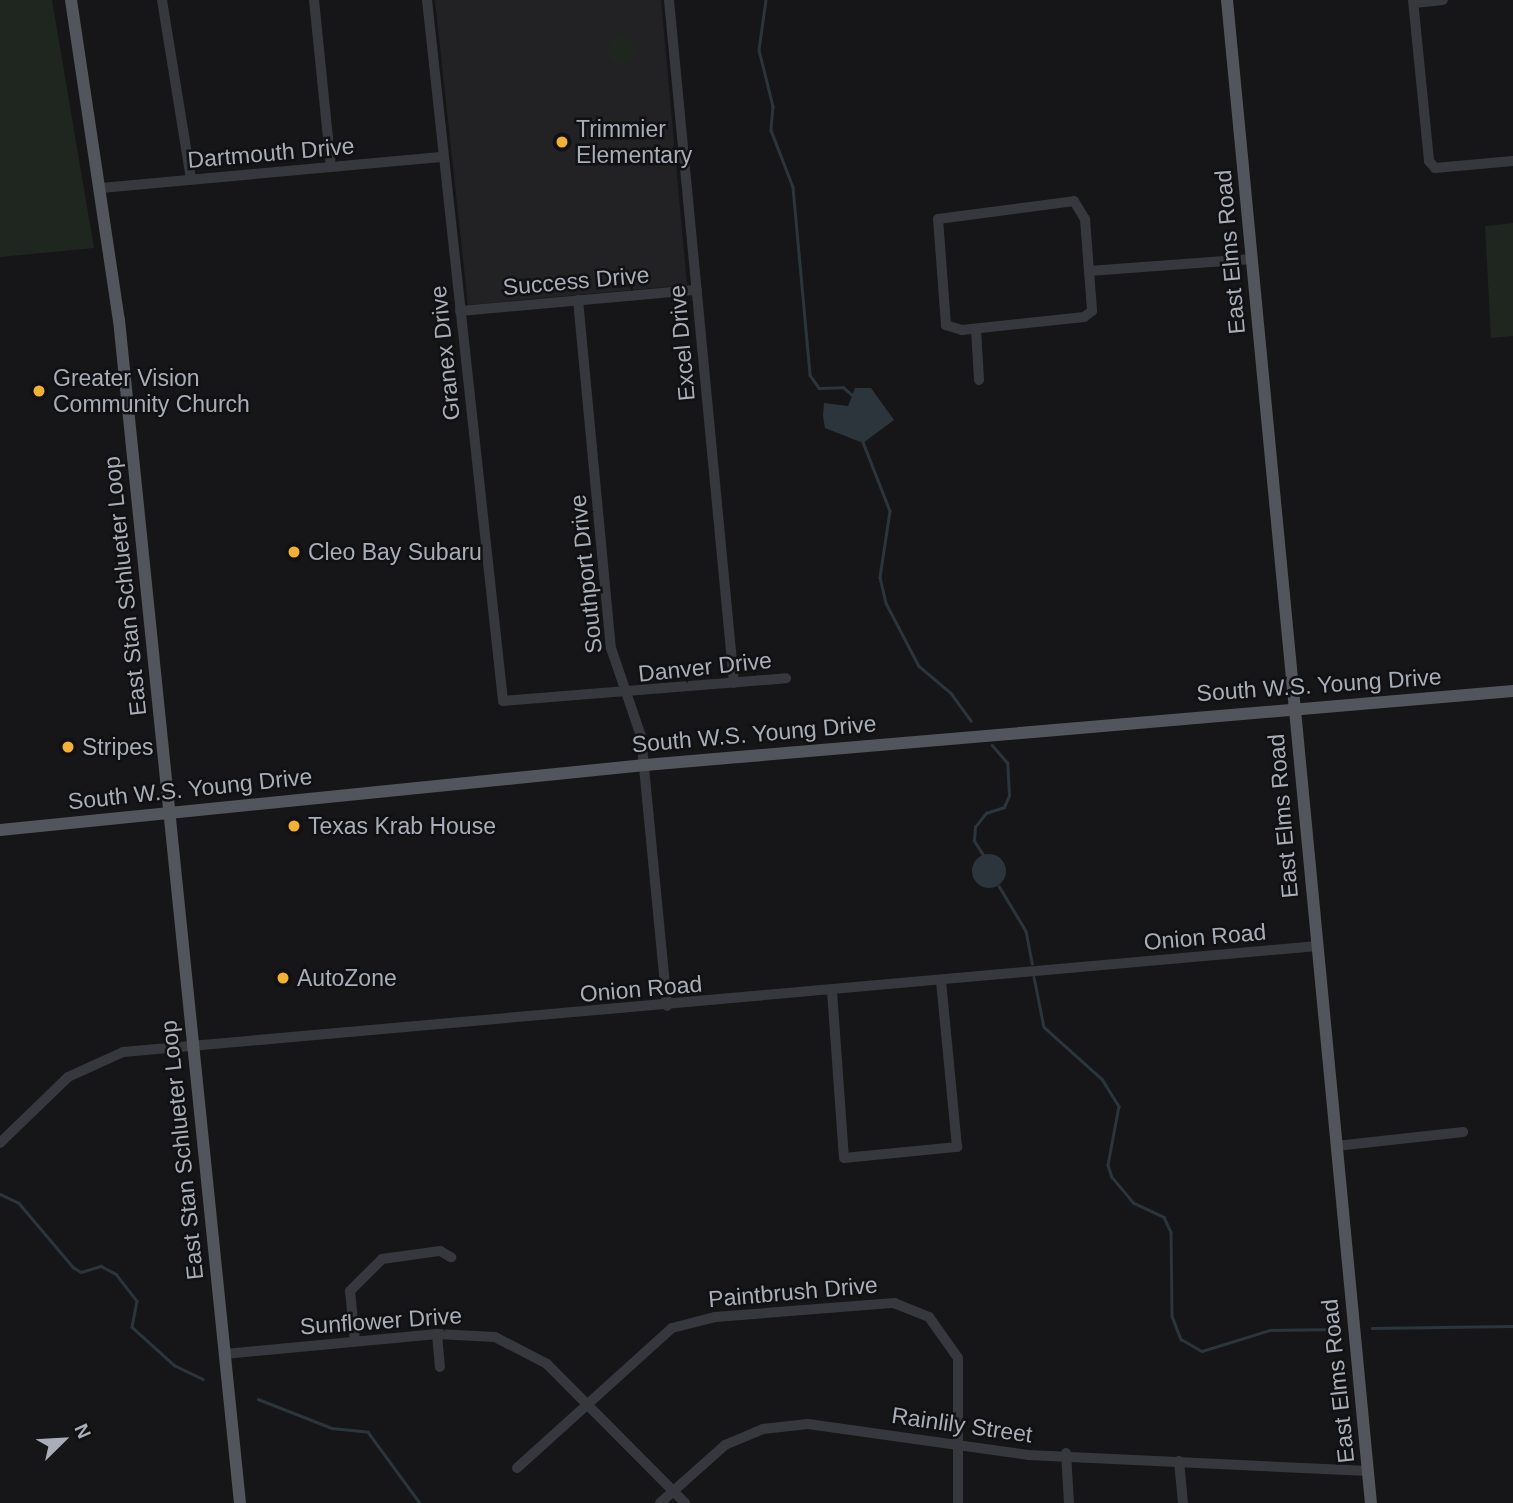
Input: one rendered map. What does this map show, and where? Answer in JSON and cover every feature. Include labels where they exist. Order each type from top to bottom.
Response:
[{"type":"main road","name":"East Stan Schlueter Loop","points":[[71,0],[101,188],[240,1503]]},
{"type":"main road","name":"East Elms Road","points":[[1227,0],[1371,1503]]},
{"type":"main road","name":"South W.S. Young Drive","points":[[0,830],[645,765],[1294,706],[1513,691]]},
{"type":"street","points":[[162,0],[191,180]]},
{"type":"street","points":[[314,0],[331,167]]},
{"type":"street","name":"Granex Drive","points":[[427,0],[503,701]]},
{"type":"street","name":"Excel Drive","points":[[669,0],[734,683]]},
{"type":"street","points":[[1443,0],[1413,1],[1429,162],[1435,168],[1513,161]]},
{"type":"street","name":"Dartmouth Drive","points":[[101,188],[444,156]]},
{"type":"street","points":[[1074,201],[1085,219],[1089,271],[1093,302],[1084,317],[976,329],[946,325],[935,227],[944,216],[1074,201]]},
{"type":"street","points":[[1089,271],[1252,259]]},
{"type":"street","name":"Success Drive","points":[[460,311],[697,290]]},
{"type":"street","name":"Southport Drive","points":[[578,300],[611,648],[627,694],[645,765],[667,1006]]},
{"type":"street","points":[[976,329],[979,380]]},
{"type":"street","name":"Danver Drive","points":[[503,701],[627,694],[786,678]]},
{"type":"street","name":"Onion Road","points":[[0,1143],[85,1065],[123,1052],[667,1006],[1317,946]]},
{"type":"street","points":[[832,990],[844,1158],[957,1147],[941,980]]},
{"type":"street","points":[[1336,1146],[1463,1132]]},
{"type":"street","points":[[355,1341],[350,1291],[383,1259],[440,1251],[452,1257]]},
{"type":"street","name":"Paintbrush Drive","points":[[517,1468],[650,1341],[689,1321],[894,1303],[929,1317],[950,1341],[961,1379],[958,1503]]},
{"type":"street","points":[[437,1334],[440,1367]]},
{"type":"street","name":"Sunflower Drive","points":[[225,1354],[437,1334],[476,1334],[512,1343],[547,1364],[685,1503]]},
{"type":"street","name":"Rainlily Street","points":[[660,1503],[725,1445],[779,1426],[826,1426],[1028,1455],[1066,1453],[1368,1471]]},
{"type":"street","points":[[1066,1453],[1069,1503]]},
{"type":"street","points":[[1179,1461],[1183,1503]]},
{"type":"shaded area","points":[[0,0],[52,0],[94,248],[0,257]]},
{"type":"shaded area","name":"Trimmier Elementary","points":[[435,0],[661,0],[687,285],[468,305]]},
{"type":"shaded area","points":[[621,36],[631,40],[635,50],[631,60],[621,64],[611,60],[607,50],[611,40]]},
{"type":"shaded area","points":[[1513,223],[1513,336],[1491,338],[1485,226]]},
{"type":"shaded area","points":[[855,388],[871,388],[894,420],[863,443],[825,428],[823,416],[824,403],[848,406]]},
{"type":"shaded area","points":[[989,854],[1001,859],[1006,871],[1001,883],[989,888],[977,883],[972,871],[977,859]]},
{"type":"waterway","points":[[766,0],[759,50],[773,106],[771,130],[793,187],[810,375],[819,388],[843,387],[851,394]]},
{"type":"waterway","points":[[863,442],[890,511],[880,577],[886,603],[919,666],[951,693],[971,721]]},
{"type":"waterway","points":[[983,855],[974,841],[975,827],[986,813],[1004,807],[1009,796],[1007,763],[992,746]]},
{"type":"waterway","points":[[999,886],[1026,931],[1032,963]]},
{"type":"waterway","points":[[1034,977],[1044,1027],[1102,1079],[1119,1106],[1108,1165],[1112,1177],[1134,1203],[1164,1217],[1171,1232],[1172,1316],[1181,1339],[1202,1351],[1270,1330],[1337,1329]]},
{"type":"waterway","points":[[0,1194],[19,1203],[73,1267],[81,1272],[101,1266],[116,1274],[137,1301],[132,1327],[174,1365],[203,1379]]},
{"type":"waterway","points":[[1372,1328],[1513,1326]]},
{"type":"waterway","points":[[258,1399],[332,1428],[368,1432],[420,1503]]},
{"type":"place","name":"Trimmier Elementary","points":[[562,142]]},
{"type":"place","name":"Greater Vision Community Church","points":[[39,391]]},
{"type":"place","name":"Cleo Bay Subaru","points":[[294,552]]},
{"type":"place","name":"Stripes","points":[[68,747]]},
{"type":"place","name":"Texas Krab House","points":[[294,826]]},
{"type":"place","name":"AutoZone","points":[[283,978]]}]
